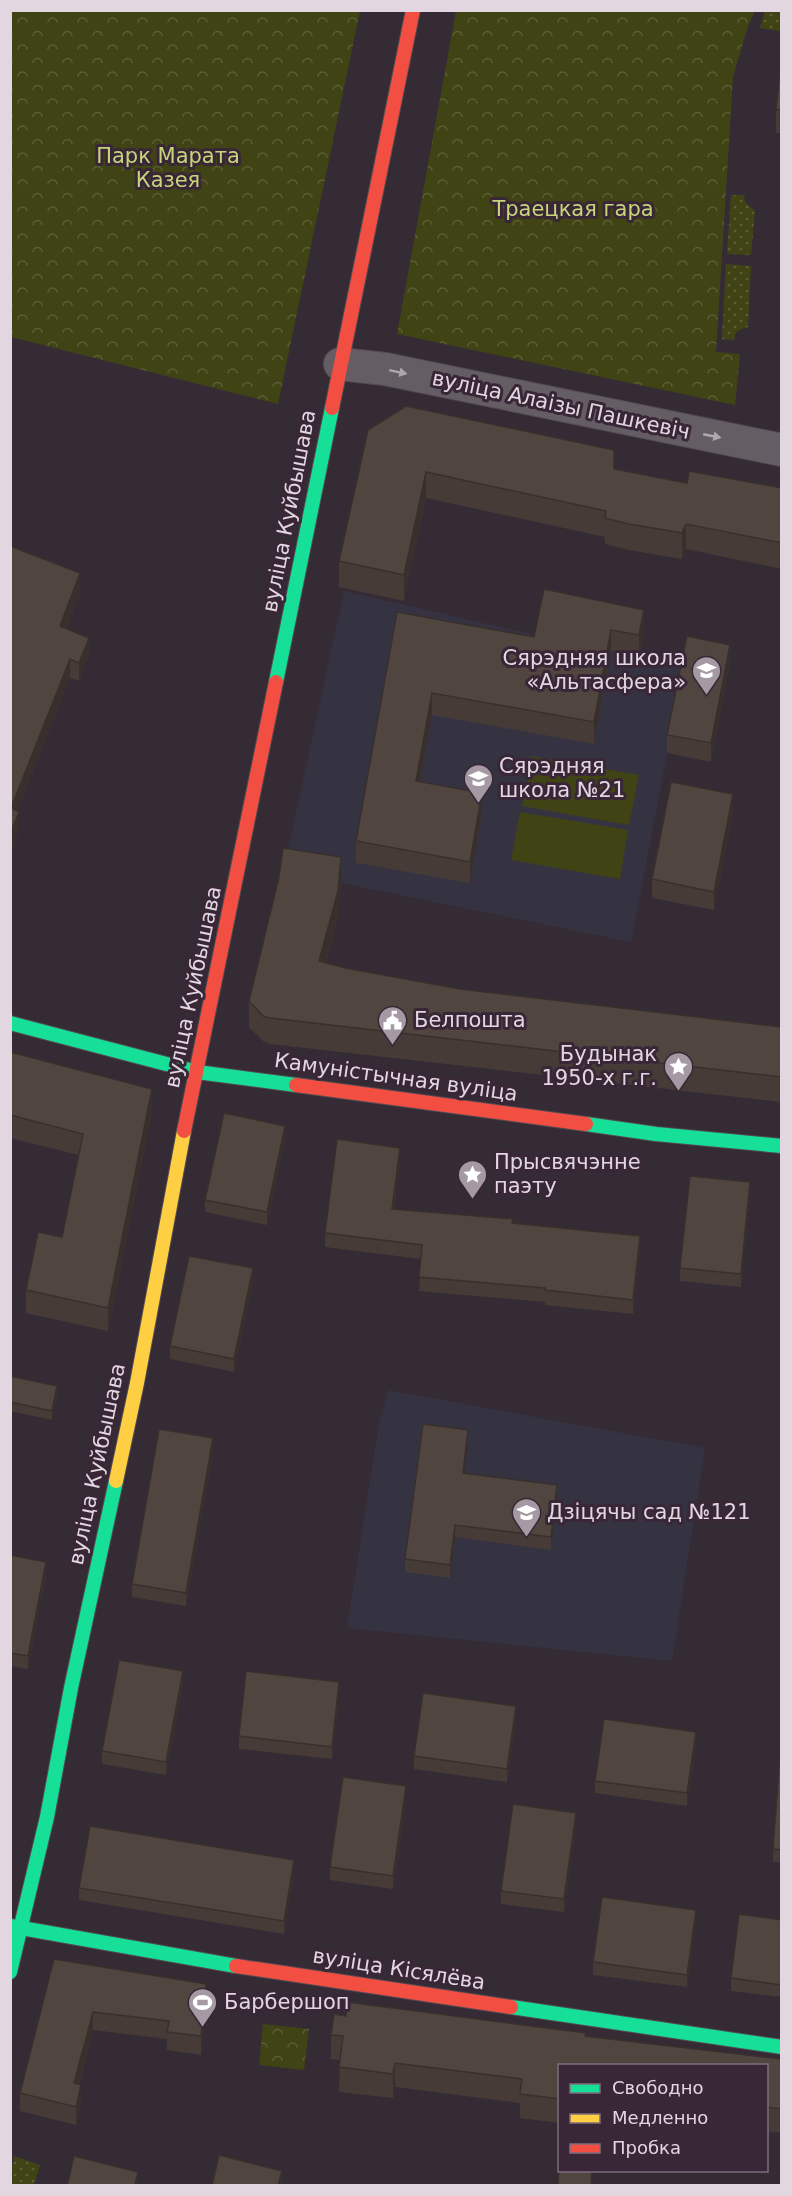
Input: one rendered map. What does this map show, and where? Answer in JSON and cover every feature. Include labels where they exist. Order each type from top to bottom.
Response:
[{"type":"main road","name":"вуліца Куйбышава","points":[[10,1972],[16,1928],[136,1383],[413,10]]},
{"type":"main road","name":"Камуністычная вуліца","points":[[10,1023],[197,1072],[656,1134],[782,1146]]},
{"type":"main road","name":"вуліца Кісялёва","points":[[16,1928],[196,1959],[602,2022],[782,2047]]},
{"type":"street","name":"вуліца Алаізы Пашкевіч","points":[[340,364],[385,369],[782,450]]},
{"type":"shaded area","name":"Сярэдняя школа №21","points":[[344,591],[539,636],[684,666],[631,942],[283,873]]},
{"type":"shaded area","name":"Дзіцячы сад №121","points":[[388,1390],[705,1448],[672,1661],[347,1628],[378,1429]]},
{"type":"green space","name":"Парк Марата Казея","points":[[10,11],[360,11],[278,404],[11,337]]},
{"type":"green space","name":"Траецкая гара","points":[[456,11],[755,11],[748,26],[733,77],[716,352],[740,354],[735,405],[397,334]]},
{"type":"green space","points":[[765,11],[781,11],[781,31],[760,28]]},
{"type":"green space","points":[[731,195],[744,195],[745,202],[755,211],[751,255],[727,254]]},
{"type":"green space","points":[[726,264],[751,266],[748,327],[738,331],[734,340],[722,339]]},
{"type":"green space","points":[[531,756],[639,775],[629,825],[522,806]]},
{"type":"green space","points":[[520,812],[628,830],[620,879],[511,860]]},
{"type":"green space","points":[[263,2024],[309,2029],[304,2070],[259,2065]]},
{"type":"green space","points":[[14,2156],[40,2165],[34,2185],[11,2185]]},
{"type":"building","points":[[781,63],[782,110],[776,110]]},
{"type":"building","points":[[406,406],[614,450],[614,469],[687,483],[689,471],[782,488],[782,543],[686,524],[682,533],[629,524],[605,518],[606,511],[426,472],[404,575],[339,561],[368,430]]},
{"type":"building","points":[[10,546],[80,573],[60,626],[89,638],[79,663],[70,659],[11,808],[19,812],[10,834]]},
{"type":"building","points":[[544,589],[644,610],[639,635],[611,630],[594,722],[432,693],[416,781],[482,793],[470,862],[356,841],[397,612],[534,637]]},
{"type":"building","points":[[687,636],[730,645],[711,743],[667,735]]},
{"type":"building","points":[[671,782],[733,794],[714,892],[652,879]]},
{"type":"building","points":[[283,848],[341,857],[338,891],[319,961],[345,968],[460,989],[782,1027],[782,1077],[263,1016],[249,1001],[279,877]]},
{"type":"building","points":[[10,1052],[152,1089],[108,1308],[26,1290],[38,1232],[62,1237],[83,1134],[10,1115]]},
{"type":"building","points":[[224,1113],[285,1126],[267,1212],[205,1200]]},
{"type":"building","points":[[337,1139],[400,1148],[392,1209],[513,1219],[512,1223],[640,1236],[633,1300],[545,1290],[545,1288],[419,1277],[422,1245],[325,1233]]},
{"type":"building","points":[[690,1176],[750,1182],[741,1274],[680,1268]]},
{"type":"building","points":[[189,1256],[253,1268],[234,1359],[170,1346]]},
{"type":"building","points":[[10,1376],[57,1386],[52,1411],[10,1402]]},
{"type":"building","points":[[423,1424],[468,1430],[463,1473],[557,1485],[551,1537],[455,1525],[450,1565],[405,1559]]},
{"type":"building","points":[[159,1429],[213,1438],[186,1593],[132,1584]]},
{"type":"building","points":[[10,1555],[46,1562],[28,1656],[10,1653]]},
{"type":"building","points":[[119,1660],[183,1671],[166,1762],[102,1751]]},
{"type":"building","points":[[246,1671],[339,1682],[332,1747],[239,1736]]},
{"type":"building","points":[[423,1693],[516,1706],[507,1769],[414,1756]]},
{"type":"building","points":[[604,1719],[696,1732],[687,1793],[595,1781]]},
{"type":"building","points":[[780,1755],[782,1755],[782,1850],[773,1849]]},
{"type":"building","points":[[343,1777],[406,1786],[393,1876],[330,1867]]},
{"type":"building","points":[[513,1804],[576,1813],[564,1899],[501,1891]]},
{"type":"building","points":[[90,1826],[294,1860],[284,1921],[79,1888]]},
{"type":"building","points":[[602,1897],[696,1910],[687,1975],[593,1962]]},
{"type":"building","points":[[739,1914],[782,1920],[782,1985],[731,1978]]},
{"type":"building","points":[[54,1959],[206,1984],[201,2036],[167,2032],[169,2021],[93,2012],[74,2083],[81,2085],[76,2107],[20,2093]]},
{"type":"building","points":[[347,2002],[586,2033],[585,2036],[782,2059],[782,2109],[768,2107],[768,2064],[558,2064],[558,2099],[520,2094],[522,2079],[395,2063],[393,2074],[339,2067],[343,2036],[331,2035],[334,2014],[346,2016]]},
{"type":"building","points":[[219,2155],[282,2171],[278,2186],[212,2186]]},
{"type":"building","points":[[74,2156],[138,2172],[135,2184],[142,2186],[67,2186]]},
{"type":"building","points":[[559,2172],[592,2172],[591,2186],[558,2186]]},
{"type":"traffic: fast","points":[[276,682],[332,408]]},
{"type":"traffic: fast","points":[[10,1023],[197,1072],[296,1085]]},
{"type":"traffic: fast","points":[[586,1124],[656,1134],[782,1146]]},
{"type":"traffic: fast","points":[[10,1972],[47,1817],[71,1688],[116,1481]]},
{"type":"traffic: fast","points":[[10,1926],[236,1966]]},
{"type":"traffic: fast","points":[[511,2007],[782,2047]]},
{"type":"traffic: slow","points":[[116,1481],[137,1383],[184,1131]]},
{"type":"traffic: jam","points":[[332,408],[413,10]]},
{"type":"traffic: jam","points":[[184,1131],[276,682]]},
{"type":"traffic: jam","points":[[296,1085],[586,1124]]},
{"type":"traffic: jam","points":[[236,1966],[511,2007]]},
{"type":"place","name":"Сярэдняя школа «Альтасфера»","points":[[707,696]]},
{"type":"place","name":"Сярэдняя школа №21","points":[[478,804]]},
{"type":"place","name":"Белпошта","points":[[393,1046]]},
{"type":"place","name":"Будынак 1950-х г.г.","points":[[678,1092]]},
{"type":"place","name":"Прысвячэнне паэту","points":[[473,1200]]},
{"type":"place","name":"Дзіцячы сад №121","points":[[526,1538]]},
{"type":"place","name":"Барбершоп","points":[[203,2028]]}]
